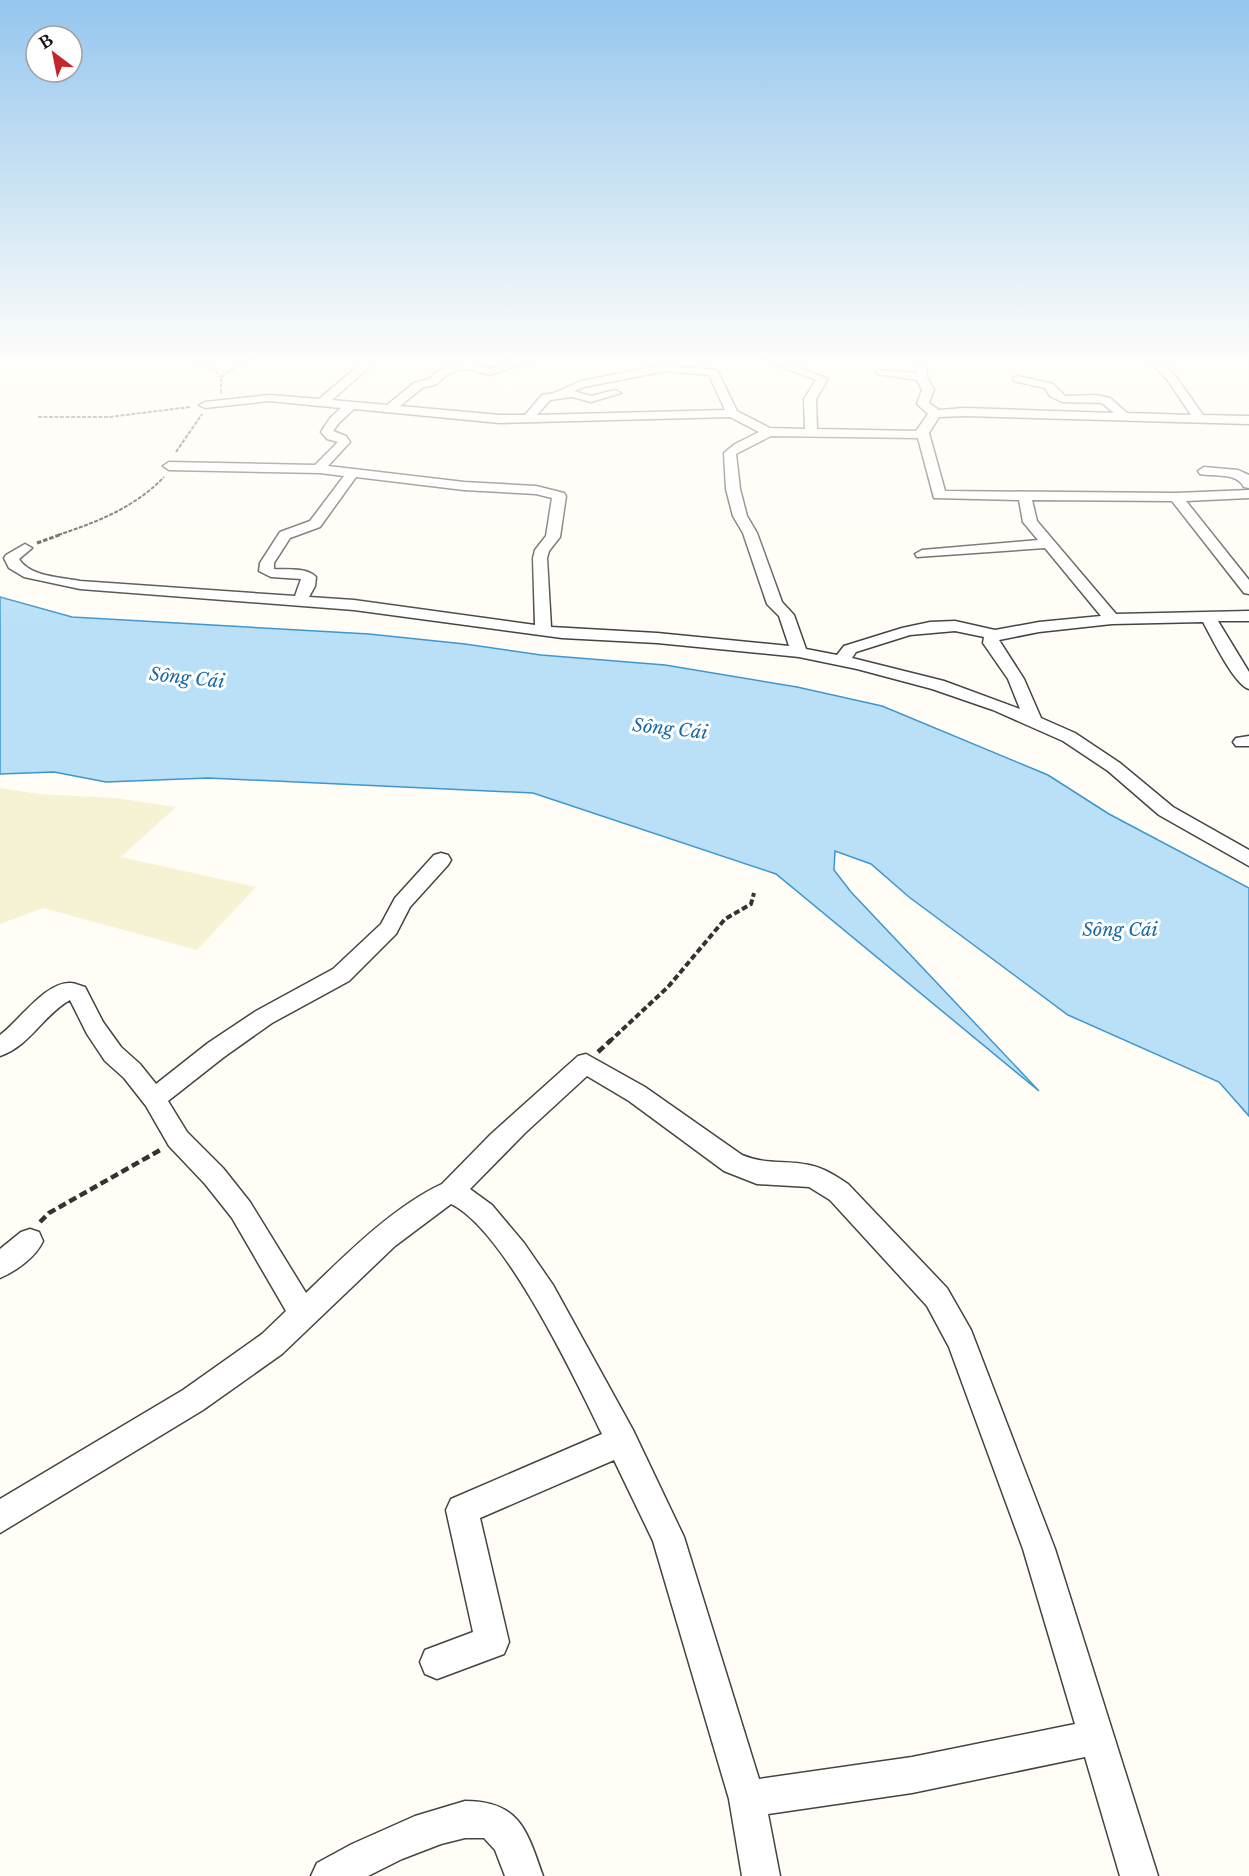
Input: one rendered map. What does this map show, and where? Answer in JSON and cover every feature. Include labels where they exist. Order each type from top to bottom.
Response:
[{"type":"street","points":[[320,469],[337,450]]},
{"type":"street","points":[[734,450],[730,453],[732,482],[740,516],[750,533],[775,604],[786,615],[799,652]]},
{"type":"street","points":[[927,450],[939,495],[1176,497],[1249,494]]},
{"type":"street","points":[[169,466],[320,469],[464,486],[536,490],[559,496],[553,537],[542,550],[540,558],[541,619],[544,631]]},
{"type":"street","points":[[1204,471],[1238,474],[1244,476],[1249,484]]},
{"type":"street","points":[[300,600],[308,586],[309,577],[271,573],[266,571],[267,563],[288,533],[315,524],[353,473]]},
{"type":"street","points":[[1024,496],[1030,522],[1046,544],[1112,619]]},
{"type":"street","points":[[1176,497],[1249,590]]},
{"type":"street","points":[[922,554],[1046,544]]},
{"type":"street","points":[[25,548],[11,558],[12,563],[24,572],[59,581],[126,590],[354,605],[544,631],[657,638],[799,652],[841,660],[938,685],[1034,720],[1069,737],[1114,767],[1166,811],[1249,859]]},
{"type":"street","points":[[1208,616],[1223,645],[1249,684]]},
{"type":"street","points":[[841,660],[849,649],[915,629],[955,626],[995,635],[1039,627],[1112,619],[1249,616]]},
{"type":"street","points":[[995,635],[991,639],[991,644],[1016,679],[1034,720]]},
{"type":"street","points":[[154,1099],[216,1050],[264,1017],[341,975],[389,929],[402,903],[441,860]]},
{"type":"street","points":[[0,1047],[22,1030],[56,996],[63,992],[75,992],[113,1054],[132,1071],[154,1099],[178,1139],[214,1176],[241,1210],[303,1314]]},
{"type":"street","points":[[0,1517],[193,1400],[272,1344],[386,1237],[438,1198],[451,1192],[519,1123],[586,1063],[637,1094],[733,1163],[757,1173],[809,1176],[821,1180],[838,1192],[936,1297],[961,1340],[1039,1549],[1139,1876]]},
{"type":"street","points":[[451,1192],[464,1198],[483,1213],[515,1252],[566,1333],[668,1537],[747,1799],[760,1876]]},
{"type":"street","points":[[0,1265],[30,1241]]},
{"type":"street","points":[[437,1662],[492,1642],[462,1510],[622,1442]]},
{"type":"street","points":[[747,1799],[912,1775],[1098,1737]]},
{"type":"street","points":[[330,1876],[406,1837],[460,1821],[482,1819],[500,1825],[510,1842],[524,1876]]},
{"type":"path","points":[[25,548],[125,508],[156,487],[169,472],[169,466],[178,450]]},
{"type":"path","points":[[586,1063],[668,987],[725,919],[751,904],[754,893]]},
{"type":"path","points":[[30,1241],[39,1223],[50,1213],[178,1139]]},
{"type":"shaded area","points":[[0,788],[39,794],[116,798],[176,807],[121,857],[256,887],[197,950],[43,908],[0,924]]},
{"type":"water","name":"Sông Cái","points":[[0,597],[72,617],[369,634],[541,655],[665,665],[797,687],[882,706],[1048,775],[1109,814],[1249,888],[1249,1116],[1219,1082],[1068,1015],[909,897],[871,864],[835,851],[834,870],[851,892],[1039,1091],[776,874],[533,793],[208,778],[106,782],[54,772],[0,774]]}]
